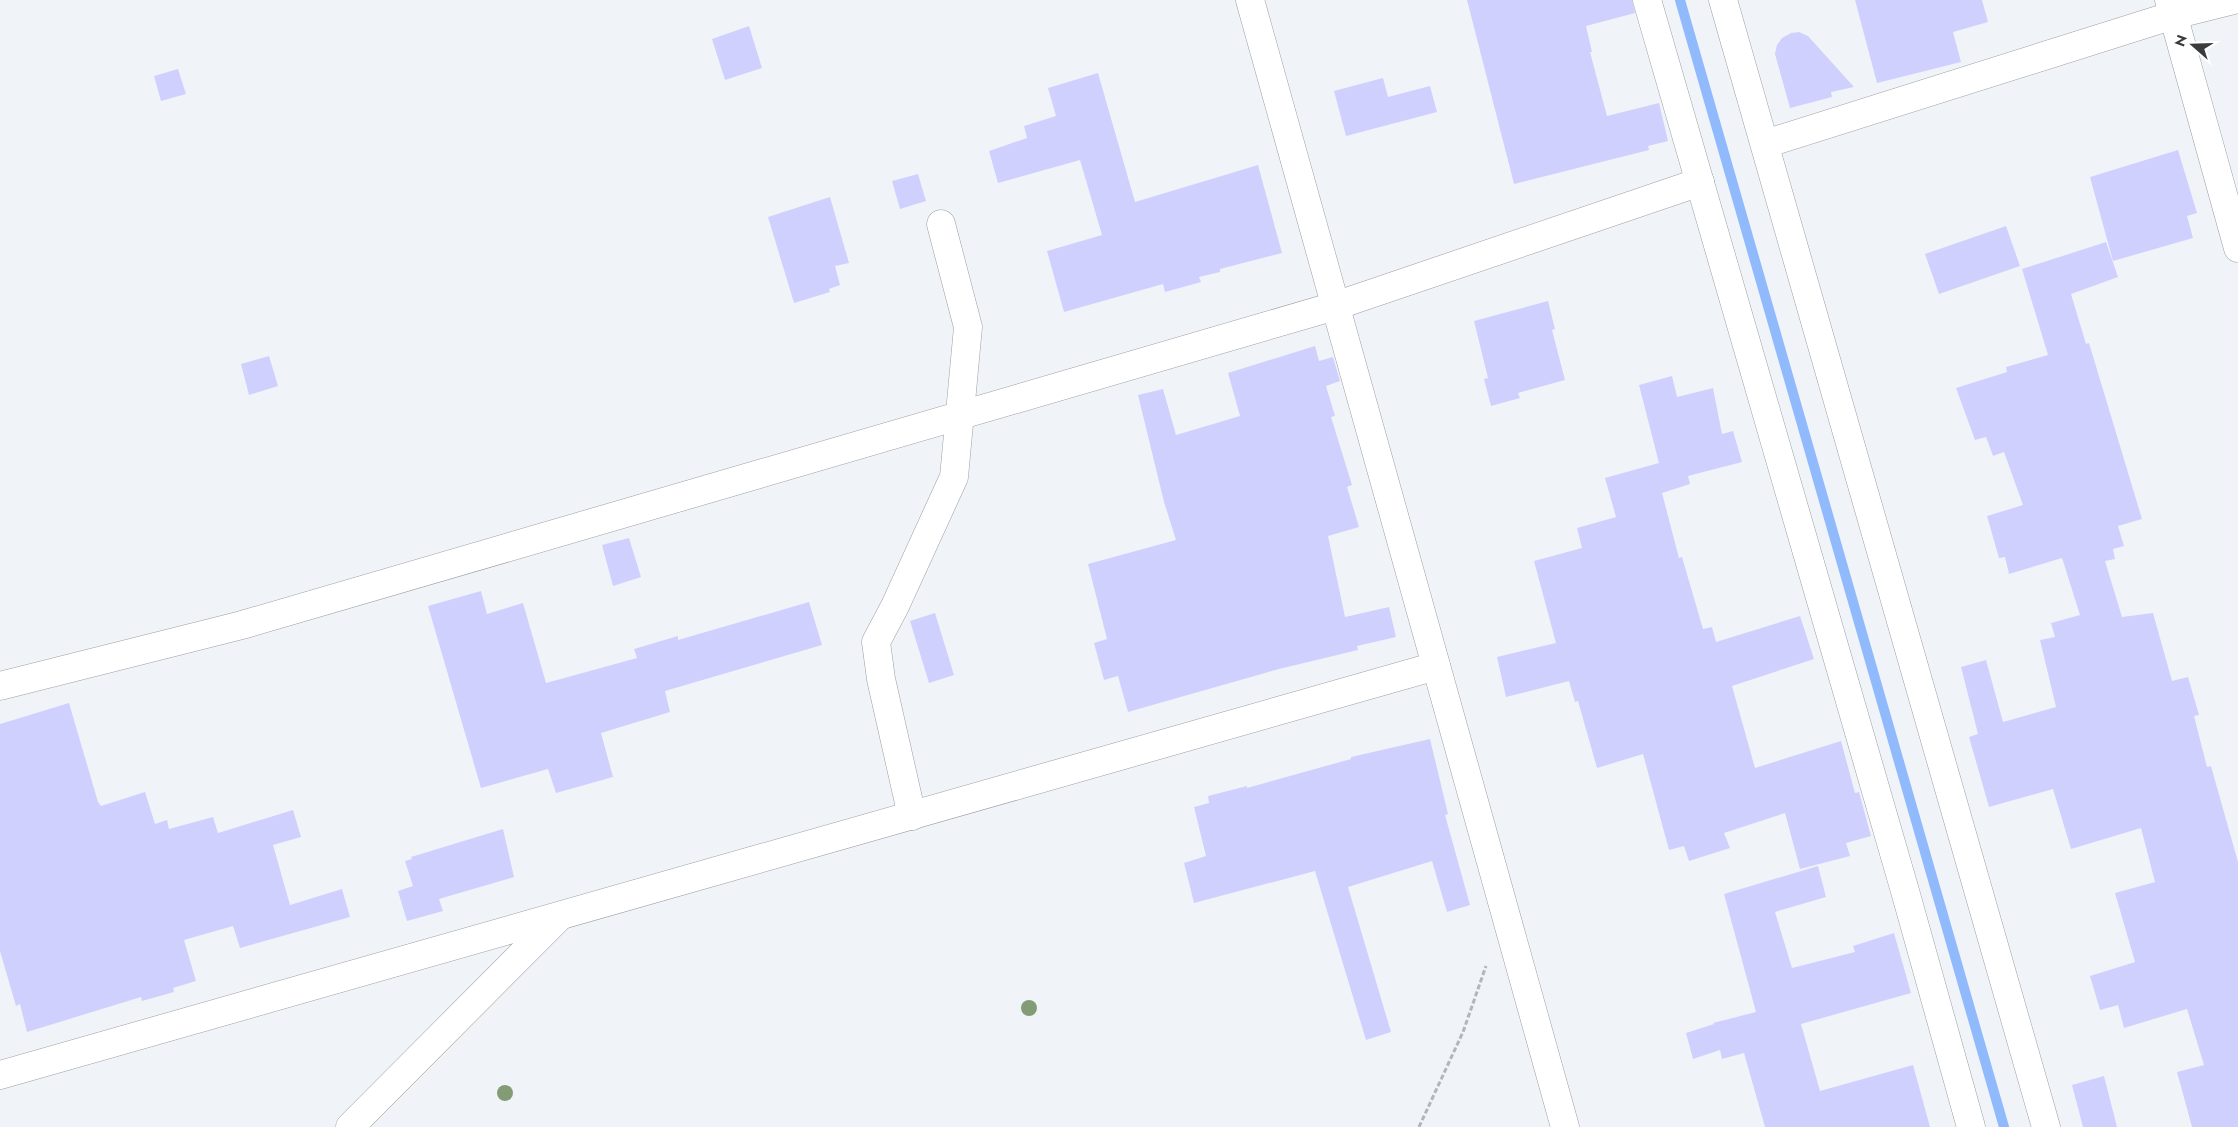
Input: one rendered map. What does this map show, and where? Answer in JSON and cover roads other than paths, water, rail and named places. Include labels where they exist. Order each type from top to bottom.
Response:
[{"type":"street","points":[[1250,0],[1565,1127]]},
{"type":"street","points":[[1647,0],[1971,1127]]},
{"type":"street","points":[[1722,0],[1765,144],[2046,1127]]},
{"type":"street","points":[[1765,144],[2172,7],[2234,0]]},
{"type":"street","points":[[2172,7],[2238,248]]},
{"type":"street","points":[[0,686],[251,622],[1335,306],[1700,182]]},
{"type":"street","points":[[912,816],[881,679],[876,642],[895,606],[954,476],[968,327],[941,224]]},
{"type":"street","points":[[0,1075],[1436,666]]},
{"type":"street","points":[[350,1127],[560,915]]},
{"type":"waterway","points":[[1680,0],[2004,1127]]}]
